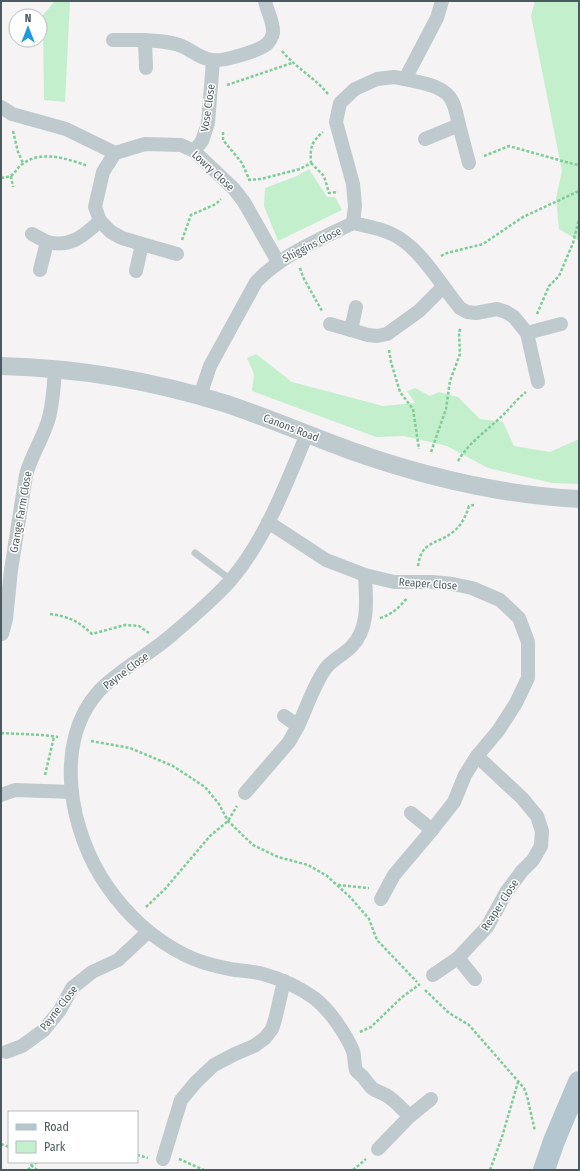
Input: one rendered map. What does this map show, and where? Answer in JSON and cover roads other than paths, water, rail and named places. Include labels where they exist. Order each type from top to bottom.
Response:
[{"type":"main road","points":[[544,1170],[554,1141],[579,1082]]},
{"type":"street","points":[[113,40],[171,42],[184,47],[201,58],[213,61],[233,58],[262,47],[271,39],[273,33],[272,26],[265,1]]},
{"type":"street","points":[[442,1],[438,18],[405,79],[433,86],[445,92],[453,101],[469,162]]},
{"type":"street","points":[[145,40],[146,68]]},
{"type":"street","name":"Vose Close","points":[[194,151],[202,141],[208,123],[213,61]]},
{"type":"street","name":"Shiggins Close","points":[[200,396],[210,366],[256,282],[278,262],[353,223],[355,206],[353,184],[336,122],[340,103],[355,89],[376,79],[394,77],[405,79]]},
{"type":"street","points":[[7,111],[66,129],[115,153],[103,172],[95,207],[100,221],[111,232],[122,238],[177,254]]},
{"type":"street","points":[[425,139],[459,126]]},
{"type":"street","name":"Lowry Close","points":[[115,153],[145,144],[181,145],[194,151],[234,189],[244,202],[278,262]]},
{"type":"street","points":[[32,234],[47,242],[64,244],[72,242],[87,233],[100,221]]},
{"type":"street","points":[[353,223],[376,228],[393,234],[415,250],[460,308],[467,312],[476,313],[497,309],[514,317],[526,333],[538,382]]},
{"type":"street","points":[[40,270],[47,242]]},
{"type":"street","points":[[136,271],[142,244]]},
{"type":"street","points":[[330,324],[368,335],[377,336],[387,334],[419,311],[443,287]]},
{"type":"street","points":[[351,330],[356,306]]},
{"type":"street","points":[[526,333],[560,324]]},
{"type":"street","name":"Canons Road","points":[[1,366],[77,371],[142,382],[200,396],[252,413],[350,450],[429,475],[472,485],[526,494],[579,499]]},
{"type":"street","name":"Grange Farm Close","points":[[1,636],[6,619],[11,570],[26,475],[48,422],[56,369]]},
{"type":"street","name":"Payne Close","points":[[307,434],[268,522],[252,551],[231,580],[216,596],[162,644],[122,671],[102,688],[87,706],[75,738],[70,771],[72,792],[81,832],[95,866],[107,887],[134,920],[148,932],[184,954],[198,960],[219,967],[263,974],[301,989],[323,1005],[348,1039],[354,1054],[356,1070],[372,1088],[390,1097],[410,1116]]},
{"type":"street","name":"Reaper Close","points":[[268,522],[326,560],[365,575],[394,582],[432,582],[453,584],[472,588],[500,600],[520,618],[528,642],[528,678],[516,703],[498,732],[477,756],[465,775],[454,802],[394,875],[384,894]]},
{"type":"street","points":[[245,793],[289,742],[319,680],[327,668],[353,646],[363,629],[366,610],[365,575]]},
{"type":"street","points":[[284,716],[298,726]]},
{"type":"street","name":"Reaper Close","points":[[433,975],[458,958],[487,927],[507,891],[522,871],[533,860],[541,846],[542,831],[537,816],[522,798],[477,756]]},
{"type":"street","points":[[1,794],[15,790],[72,792]]},
{"type":"street","points":[[411,813],[432,830]]},
{"type":"street","name":"Payne Close","points":[[3,1050],[22,1046],[44,1030],[60,1010],[72,988],[92,972],[118,960],[148,932]]},
{"type":"street","points":[[458,958],[475,979]]},
{"type":"street","points":[[163,1159],[181,1100],[196,1082],[214,1065],[254,1046],[265,1038],[272,1029],[284,982]]},
{"type":"street","points":[[378,1149],[410,1116],[431,1099]]},
{"type":"lane","points":[[195,553],[231,580]]}]
